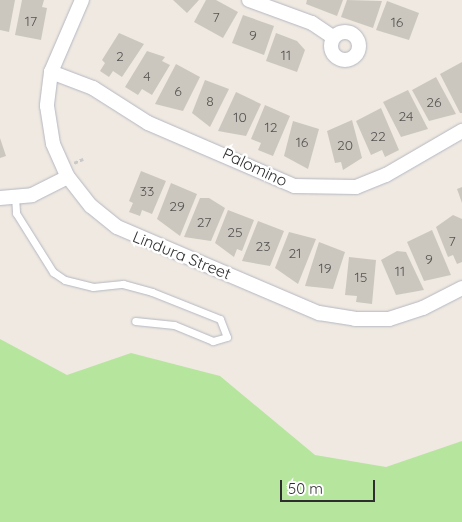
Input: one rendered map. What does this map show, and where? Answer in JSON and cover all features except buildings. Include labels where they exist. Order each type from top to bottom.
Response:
[{"type":"street","name":"Lindura Street","points":[[82,0],[51,72],[48,106],[53,144],[68,177],[91,206],[117,227],[319,313],[389,319],[423,308],[462,288]]},
{"type":"street","points":[[249,0],[312,23],[333,37]]},
{"type":"street","name":"Palomino","points":[[51,72],[93,88],[148,123],[294,186],[356,187],[386,175],[462,131]]},
{"type":"street","points":[[0,198],[32,195],[68,177]]},
{"type":"lane","points":[[15,196],[16,213],[53,272],[65,280],[93,287],[122,284],[152,292],[220,320],[227,337],[213,341],[174,325],[135,321]]},
{"type":"green space","points":[[0,339],[67,375],[131,353],[220,376],[315,455],[386,467],[462,441],[462,522],[0,522]]}]
